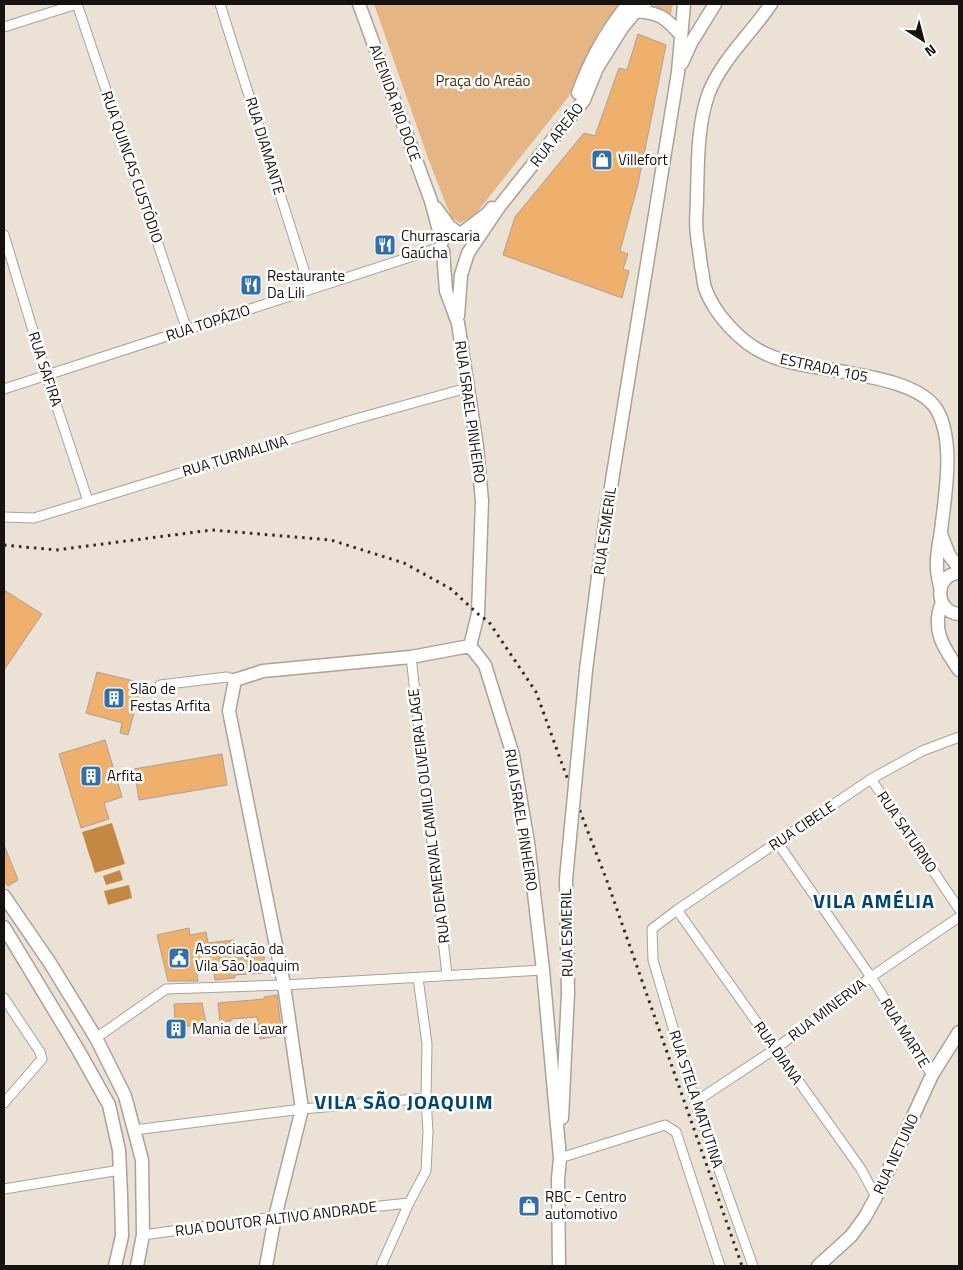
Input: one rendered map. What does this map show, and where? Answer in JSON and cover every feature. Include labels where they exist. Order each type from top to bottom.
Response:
[{"type":"street","points":[[4,27],[77,4]]},
{"type":"street","name":"RUA QUINCAS CUSTÓDIO","points":[[77,4],[187,330]]},
{"type":"street","name":"RUA DIAMANTE","points":[[220,4],[310,289]]},
{"type":"street","name":"AVENIDA RIO DOCE","points":[[359,4],[431,201],[442,247]]},
{"type":"street","points":[[678,72],[684,4]]},
{"type":"street","points":[[678,72],[691,43],[715,4]]},
{"type":"street","name":"ESTRADA 105","points":[[771,4],[733,52],[719,75],[709,94],[702,123],[698,151],[696,234],[705,287],[721,317],[742,338],[765,354],[796,364],[844,372],[906,386],[922,394],[936,409],[944,429],[948,466],[937,550],[939,595],[942,602]]},
{"type":"street","points":[[636,6],[669,21],[681,35]]},
{"type":"street","name":"RUA AREÃO","points":[[459,232],[488,214],[576,98],[586,71],[606,34],[636,6]]},
{"type":"street","name":"RUA AREÃO","points":[[468,253],[499,207],[584,100],[597,68],[636,6]]},
{"type":"street","name":"RUA ESMERIL","points":[[560,1158],[568,993],[566,879],[586,670],[604,530],[678,72]]},
{"type":"street","name":"AVENIDA RIO DOCE","points":[[431,201],[449,226],[459,232]]},
{"type":"street","points":[[459,232],[468,239],[470,248],[468,253],[462,259],[448,258],[442,247],[448,234],[459,232]]},
{"type":"street","name":"RUA SAFIRA","points":[[4,235],[47,377],[88,501]]},
{"type":"street","name":"RUA TOPÁZIO","points":[[4,390],[442,247]]},
{"type":"street","name":"RUA ISRAEL PINHEIRO","points":[[442,247],[446,291],[458,324]]},
{"type":"street","name":"RUA ISRAEL PINHEIRO","points":[[468,253],[461,275],[458,324],[477,447],[482,501],[478,614],[470,646],[485,665],[513,755],[528,842],[543,970],[560,1158],[558,1179],[559,1266]]},
{"type":"street","name":"RUA TURMALINA","points":[[4,517],[34,518],[352,420],[467,388]]},
{"type":"street","name":"ESTRADA 105","points":[[940,532],[948,555],[959,568]]},
{"type":"street","points":[[940,587],[946,578],[954,573],[959,573]]},
{"type":"street","points":[[942,602],[947,610],[959,614]]},
{"type":"street","points":[[942,602],[937,614],[937,629],[947,652],[959,670]]},
{"type":"street","points":[[160,685],[227,677],[235,680],[263,671],[411,657],[470,646]]},
{"type":"street","name":"RUA DEMERVAL CAMILO OLIVEIRA LAGE","points":[[411,657],[447,975]]},
{"type":"street","points":[[235,680],[229,710],[284,985],[302,1109],[275,1217],[266,1266]]},
{"type":"street","name":"RUA CIBELE","points":[[652,929],[677,910],[871,779],[922,751],[959,737]]},
{"type":"street","name":"RUA SATURNO","points":[[871,779],[959,909]]},
{"type":"street","name":"RUA MARTE","points":[[777,842],[871,977],[932,1076]]},
{"type":"street","points":[[4,896],[50,963],[96,1038],[125,1096],[142,1160],[143,1235],[137,1266]]},
{"type":"street","name":"RUA DIANA","points":[[677,910],[861,1169],[876,1197]]},
{"type":"street","name":"RUA MINERVA","points":[[695,1102],[775,1049],[871,977],[959,917]]},
{"type":"street","points":[[4,927],[77,1048],[108,1105],[119,1150],[120,1170],[122,1236],[115,1266]]},
{"type":"street","name":"RUA STELA MATUTINA","points":[[652,929],[653,960],[695,1102],[753,1266]]},
{"type":"street","points":[[96,1038],[166,989],[284,985],[543,970]]},
{"type":"street","points":[[381,1266],[409,1203],[426,1171],[428,1132],[426,1098],[427,1044],[418,978]]},
{"type":"street","points":[[4,998],[40,1052],[42,1059],[4,1103]]},
{"type":"street","name":"RUA NETUNO","points":[[818,1266],[851,1236],[865,1217],[932,1076],[959,1032]]},
{"type":"street","points":[[134,1130],[302,1109],[426,1098]]},
{"type":"street","points":[[560,1158],[665,1125],[676,1132],[720,1266]]},
{"type":"street","points":[[4,1190],[120,1170]]},
{"type":"street","name":"RUA DOUTOR ALTIVO ANDRADE","points":[[143,1235],[275,1217],[409,1203]]},
{"type":"green space","name":"Praça do Areão","points":[[374,4],[619,4],[599,31],[569,96],[474,216],[460,223],[451,217],[428,158]]},
{"type":"green space","points":[[652,4],[673,4],[670,18]]},
{"type":"shaded area","points":[[112,823],[125,864],[95,873],[82,832]]},
{"type":"shaded area","points":[[120,870],[123,880],[106,885],[103,876]]},
{"type":"shaded area","points":[[129,885],[132,898],[108,905],[104,891]]},
{"type":"building","name":"Villefort","points":[[638,34],[666,45],[638,184],[620,251],[628,254],[623,269],[629,271],[622,298],[503,255],[515,217],[584,133],[595,136],[619,68],[627,70]]},
{"type":"building","points":[[4,590],[42,614],[4,670]]},
{"type":"building","name":"Slão de Festas Arfita","points":[[97,672],[142,683],[128,735],[120,733],[122,723],[86,713]]},
{"type":"building","name":"Arfita","points":[[105,740],[122,797],[104,803],[109,819],[81,828],[59,754]]},
{"type":"building","points":[[222,754],[227,785],[139,800],[134,769]]},
{"type":"building","points":[[4,845],[18,880],[8,886],[4,881]]},
{"type":"building","points":[[189,928],[190,935],[206,932],[208,943],[234,940],[236,958],[264,956],[265,973],[235,975],[235,978],[215,980],[212,960],[195,962],[198,981],[168,981],[157,935]]},
{"type":"building","points":[[277,995],[282,1035],[260,1039],[257,1017],[220,1022],[218,1003],[264,999],[264,997]]},
{"type":"building","points":[[202,1003],[208,1033],[199,1034],[198,1026],[181,1026],[181,1039],[171,1039],[169,1019],[175,1018],[174,1004]]},
{"type":"railway","points":[[4,545],[56,550],[212,530],[331,540],[404,563],[451,589],[489,622],[536,692],[607,881],[742,1266]]},
{"type":"place","name":"Villefort","points":[[602,160]]},
{"type":"place","name":"Churrascaria Gaúcha","points":[[385,245]]},
{"type":"place","name":"Restaurante Da Lili","points":[[251,285]]},
{"type":"place","name":"Slão de Festas Arfita","points":[[114,698]]},
{"type":"place","name":"Arfita","points":[[91,776]]},
{"type":"place","name":"Associação da Vila São Joaquim","points":[[179,958]]},
{"type":"place","name":"Mania de Lavar","points":[[176,1029]]},
{"type":"place","name":"RBC - Centro automotivo","points":[[529,1206]]},
{"type":"district","name":"VILA AMÉLIA","points":[[874,901]]},
{"type":"district","name":"VILA SÃO JOAQUIM","points":[[404,1102]]}]
